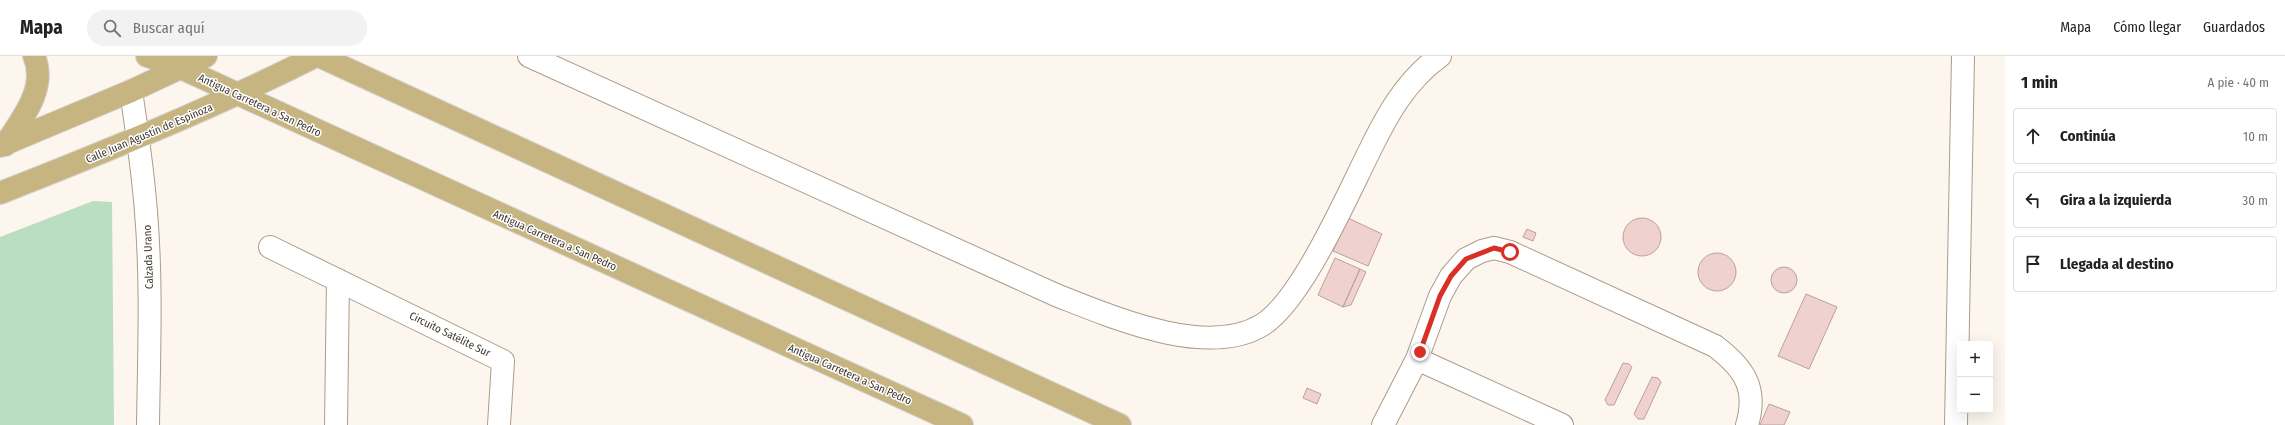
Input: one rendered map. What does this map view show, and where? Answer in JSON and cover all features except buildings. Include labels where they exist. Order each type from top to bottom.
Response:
[{"type":"main road","points":[[2,146],[34,97],[38,81],[34,56]]},
{"type":"main road","name":"Antigua Carretera a San Pedro","points":[[147,56],[181,68],[237,96],[962,425]]},
{"type":"main road","points":[[2,146],[131,91],[206,56]]},
{"type":"main road","points":[[317,56],[1120,425]]},
{"type":"main road","name":"Calle Juan Agustín de Espinoza","points":[[0,193],[138,139],[237,96],[317,56]]},
{"type":"street","points":[[529,56],[1056,295],[1133,325],[1206,338],[1240,334],[1262,325],[1279,311],[1316,255],[1383,123],[1398,99],[1415,76],[1440,56]]},
{"type":"street","points":[[1956,425],[1963,56]]},
{"type":"street","name":"Calzada Urano","points":[[131,91],[146,212],[150,302],[148,425]]},
{"type":"street","name":"Circuito Satélite Sur","points":[[270,247],[503,361],[499,425]]},
{"type":"street","points":[[1383,425],[1417,359],[1440,296],[1451,276],[1466,259],[1494,248],[1510,252],[1714,346],[1728,356],[1743,373],[1749,384],[1751,413],[1747,425]]},
{"type":"street","points":[[336,425],[338,280]]},
{"type":"street","points":[[1417,359],[1562,425]]},
{"type":"green space","points":[[93,201],[112,202],[114,425],[0,425],[0,237]]},
{"type":"route","points":[[1420,352],[1440,296],[1451,276],[1466,259],[1482,251],[1494,248],[1510,252]]}]
